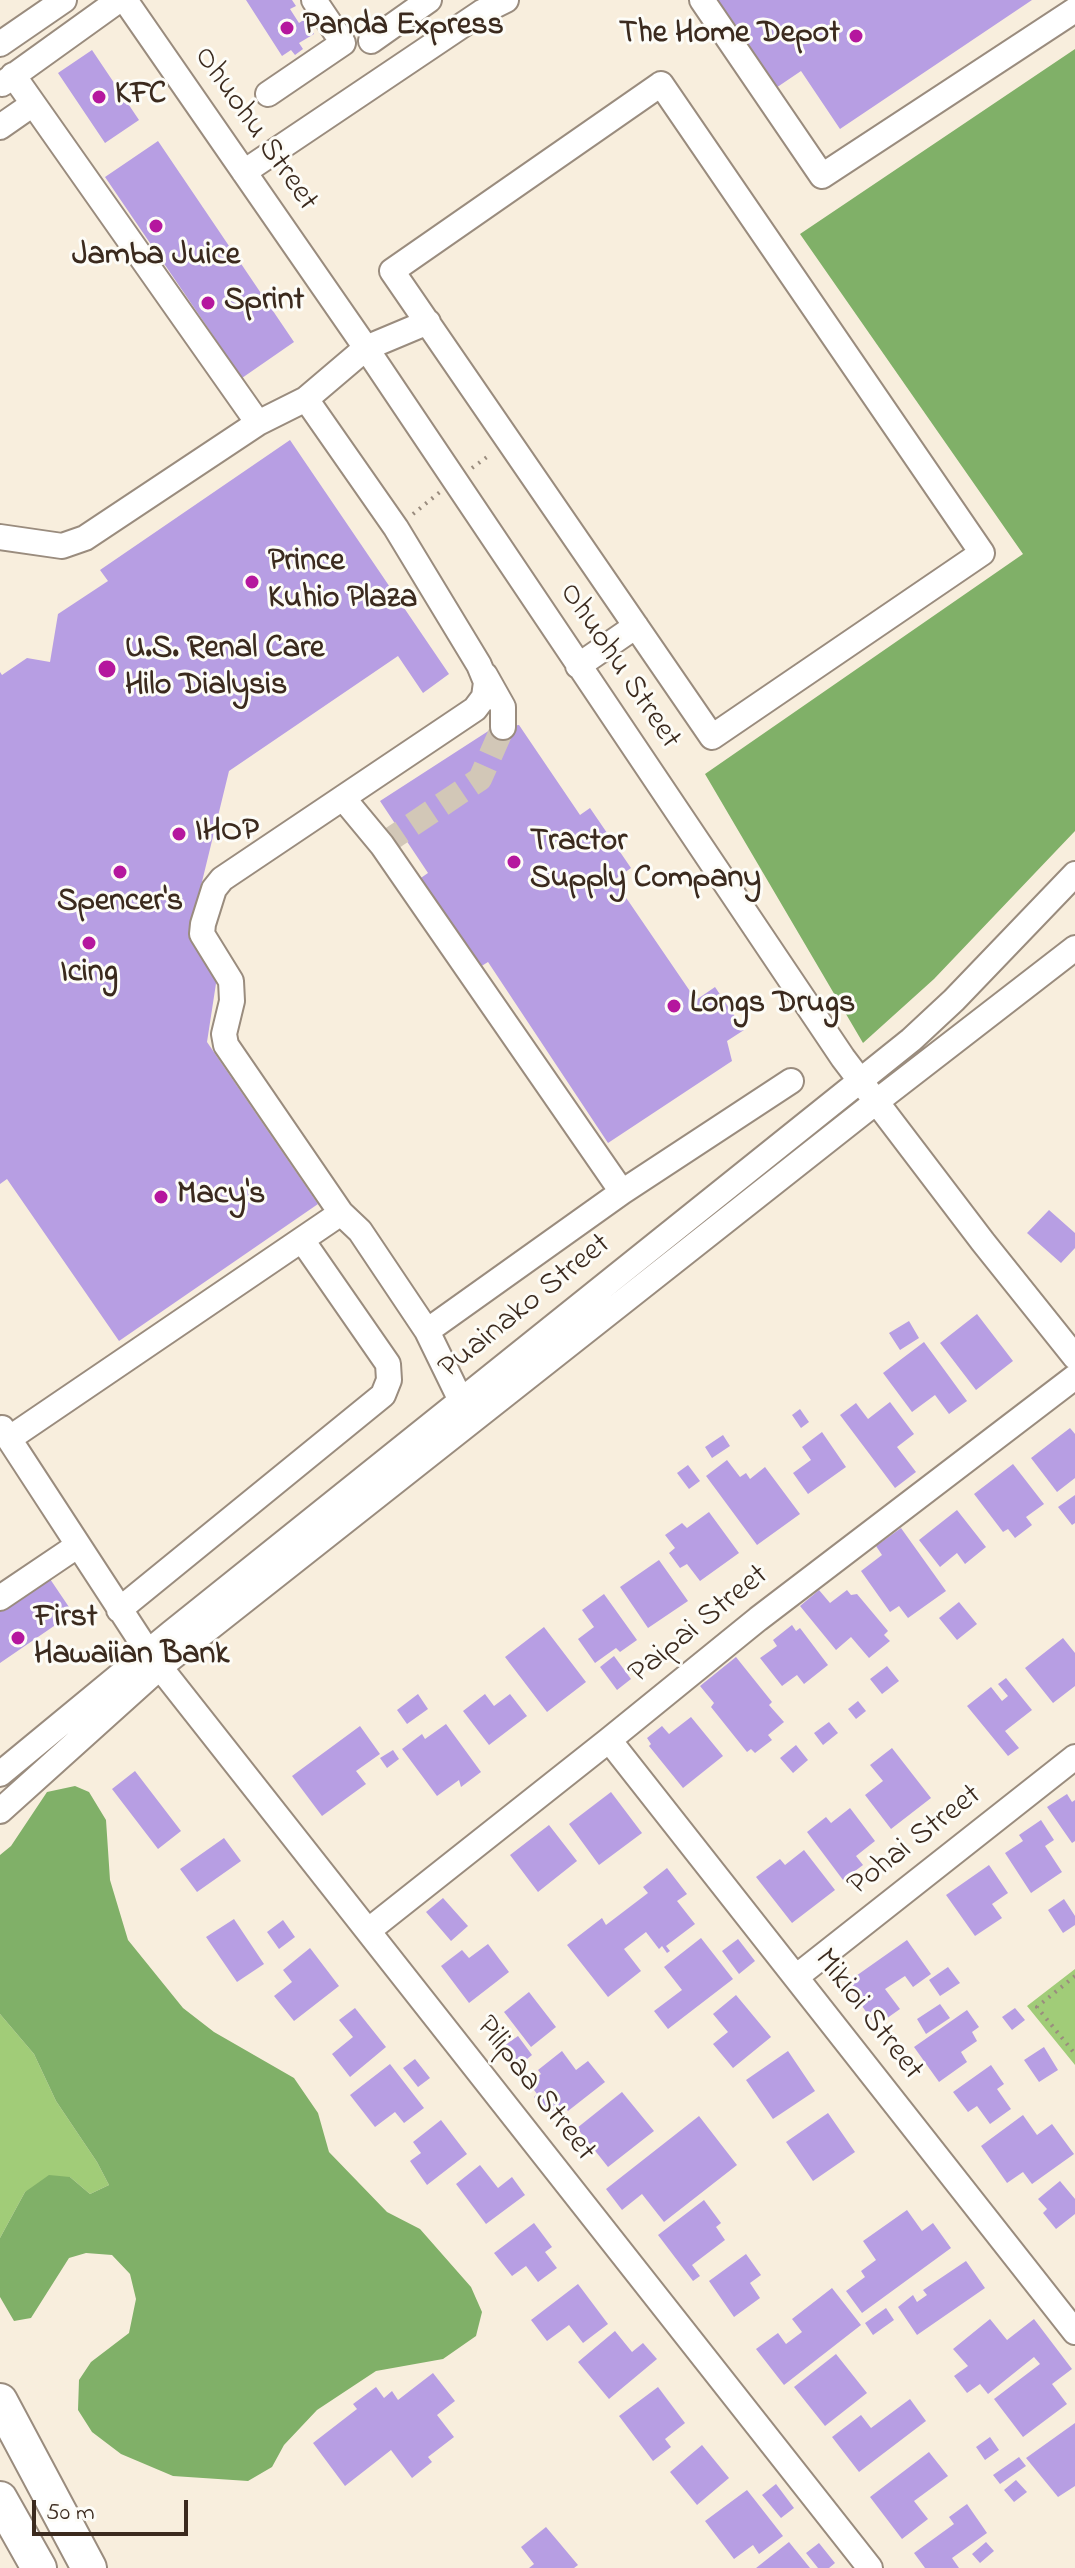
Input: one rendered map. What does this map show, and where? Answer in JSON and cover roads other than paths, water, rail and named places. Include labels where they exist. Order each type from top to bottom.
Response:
[{"type":"highway","points":[[0,2401],[89,2568]]},
{"type":"highway","points":[[0,2499],[39,2568]]},
{"type":"street","points":[[0,44],[64,0]]},
{"type":"street","points":[[119,0],[7,80],[33,104],[258,423]]},
{"type":"street","name":"Ohuohu Street","points":[[125,0],[366,348],[861,1082],[1075,1357]]},
{"type":"street","points":[[268,94],[343,43],[314,0]]},
{"type":"street","points":[[371,41],[429,0]]},
{"type":"street","points":[[244,172],[482,12],[506,0]]},
{"type":"street","points":[[702,0],[822,176],[1075,10]]},
{"type":"street","points":[[661,84],[982,553],[712,737],[428,322],[392,271],[661,84]]},
{"type":"street","points":[[0,127],[33,104]]},
{"type":"street","points":[[0,537],[62,546],[85,538],[258,423],[306,399],[366,348],[428,322]]},
{"type":"street","points":[[306,399],[396,528],[484,673],[503,707],[503,727]]},
{"type":"street","points":[[578,666],[636,626]]},
{"type":"street","points":[[466,1412],[427,1331],[360,1231],[341,1213],[226,1045],[224,1034],[232,1001],[231,981],[202,934],[214,889],[222,879],[475,709],[486,690],[484,673]]},
{"type":"street","points":[[343,798],[382,845],[622,1192]]},
{"type":"street","name":"Puainako Street","points":[[466,1412],[861,1082],[954,1000],[1075,874]]},
{"type":"street","name":"Puainako Street","points":[[0,1774],[154,1660],[466,1412],[1075,948]]},
{"type":"street","points":[[427,1331],[622,1192],[791,1081]]},
{"type":"street","points":[[5,1432],[341,1213]]},
{"type":"street","points":[[119,1610],[383,1395],[389,1380],[388,1364],[302,1240]]},
{"type":"street","name":"Paipai Street","points":[[369,1930],[758,1619],[1075,1377]]},
{"type":"street","name":"Pilipaa Street","points":[[5,1432],[154,1660],[870,2568]]},
{"type":"street","points":[[0,1598],[77,1546]]},
{"type":"street","name":"Puainako Street","points":[[0,1811],[154,1660]]},
{"type":"street","name":"Mikioi Street","points":[[609,1740],[1075,2332]]},
{"type":"street","name":"Pohai Street","points":[[796,1977],[1075,1757]]},
{"type":"tunnel","points":[[382,845],[480,779],[503,727]]},
{"type":"place","name":"Panda Express","points":[[287,28]]},
{"type":"place","name":"The Home Depot","points":[[856,36]]},
{"type":"place","name":"KFC","points":[[99,97]]},
{"type":"place","name":"Jamba Juice","points":[[156,226]]},
{"type":"place","name":"Sprint","points":[[208,303]]},
{"type":"place","name":"Prince Kuhio Plaza","points":[[252,582]]},
{"type":"place","name":"U.S. Renal Care Hilo Dialysis","points":[[107,669]]},
{"type":"place","name":"IHOP","points":[[179,834]]},
{"type":"place","name":"Tractor Supply Company","points":[[514,862]]},
{"type":"place","name":"Spencer's","points":[[120,872]]},
{"type":"place","name":"Icing","points":[[89,943]]},
{"type":"place","name":"Longs Drugs","points":[[674,1006]]},
{"type":"place","name":"Macy's","points":[[161,1197]]},
{"type":"place","name":"First Hawaiian Bank","points":[[18,1638]]}]
